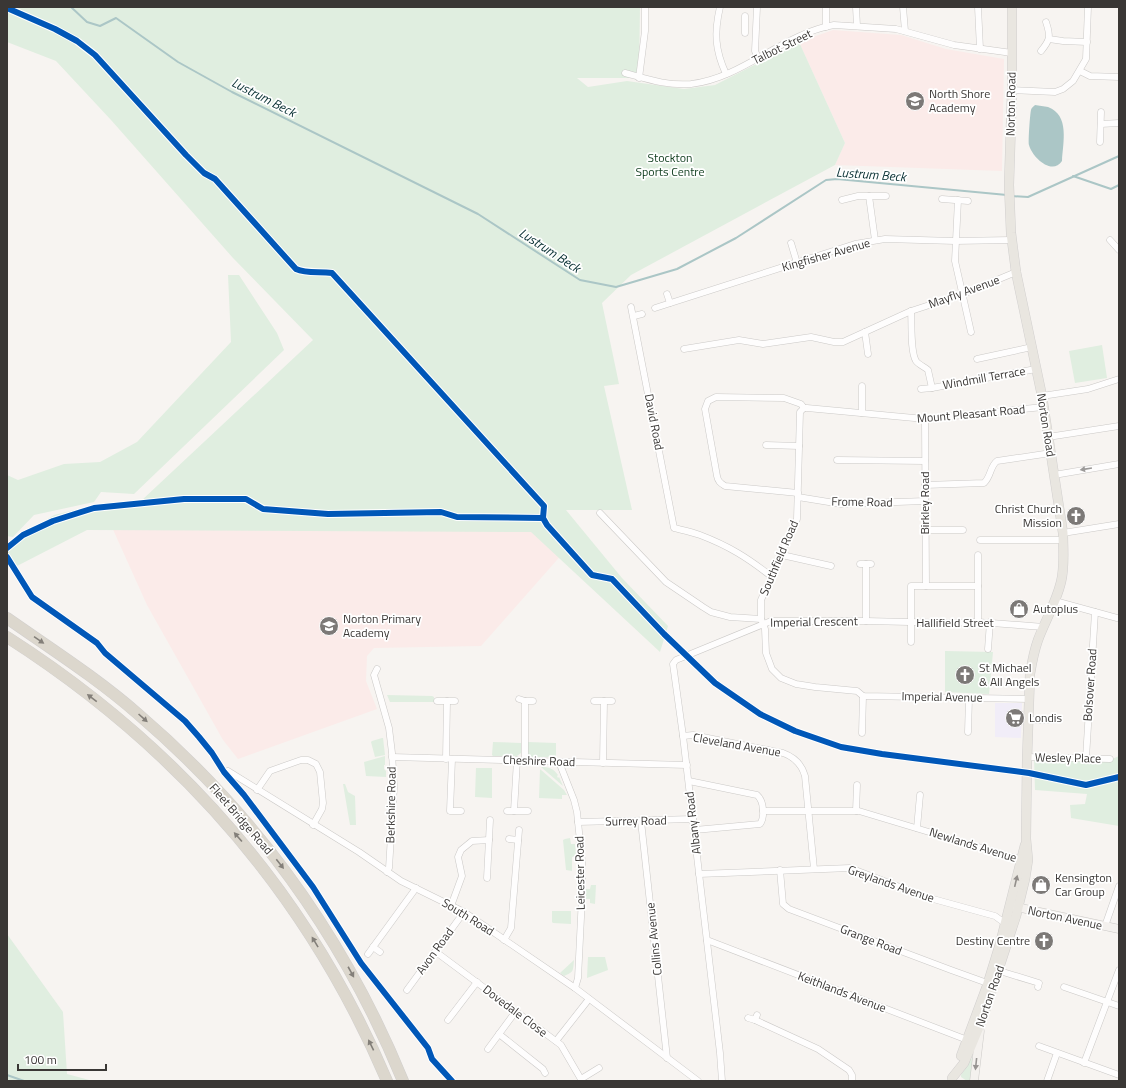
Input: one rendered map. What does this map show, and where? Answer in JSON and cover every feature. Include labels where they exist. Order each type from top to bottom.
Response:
[{"type":"highway","name":"Fleet Bridge Road","points":[[7,618],[71,662],[133,710],[199,771],[232,806],[284,870],[330,937],[354,977],[382,1032],[403,1081]]},
{"type":"highway","name":"Fleet Bridge Road","points":[[7,637],[61,674],[130,729],[190,785],[243,842],[311,936],[348,1000],[376,1056],[386,1081]]},
{"type":"main road","name":"Norton Road","points":[[973,1042],[991,984],[998,972],[1024,860],[1026,839],[1028,720],[1032,661],[1038,641],[1055,601],[1061,583],[1063,570],[1063,536],[1051,453],[1042,396],[1016,272],[1011,240],[1009,197],[1012,90],[1012,7]]},
{"type":"main road","name":"Norton Road","points":[[951,1079],[964,1063],[982,1020],[1006,924],[1014,907]]},
{"type":"street","points":[[639,78],[645,31],[645,7]]},
{"type":"street","points":[[720,7],[716,25],[716,45],[720,62],[726,74]]},
{"type":"street","points":[[757,7],[755,51],[758,58]]},
{"type":"street","points":[[826,7],[826,27]]},
{"type":"street","points":[[856,7],[857,26]]},
{"type":"street","points":[[903,7],[905,31]]},
{"type":"street","points":[[978,7],[980,49]]},
{"type":"street","points":[[1012,90],[1050,92],[1059,91],[1069,85],[1080,71],[1086,59],[1088,7]]},
{"type":"street","points":[[745,16],[745,33]]},
{"type":"street","points":[[1041,51],[1049,39],[1050,34],[1046,22]]},
{"type":"street","points":[[745,25],[756,26]]},
{"type":"street","name":"Talbot Street","points":[[625,73],[639,78],[663,83],[690,84],[712,80],[791,40],[834,25],[896,29],[954,45],[1012,53]]},
{"type":"street","points":[[1049,39],[1087,42]]},
{"type":"street","points":[[1080,71],[1090,76],[1119,77]]},
{"type":"street","points":[[1100,142],[1101,112]]},
{"type":"street","points":[[1101,124],[1119,123]]},
{"type":"street","points":[[842,200],[858,196],[886,196]]},
{"type":"street","points":[[869,196],[874,240]]},
{"type":"street","points":[[942,199],[968,201]]},
{"type":"street","points":[[958,200],[955,262],[971,332]]},
{"type":"street","name":"Kingfisher Avenue","points":[[655,308],[855,244],[874,240],[1011,240]]},
{"type":"street","points":[[1109,240],[1119,250]]},
{"type":"street","points":[[791,244],[797,263]]},
{"type":"street","name":"Mayfly Avenue","points":[[684,349],[739,340],[763,344],[811,338],[828,342],[839,342],[911,311],[963,294],[1016,272]]},
{"type":"street","points":[[667,294],[670,304]]},
{"type":"street","name":"David Road","points":[[631,307],[634,316],[674,528],[719,543],[748,558],[772,577]]},
{"type":"street","name":"Windmill Terrace","points":[[911,311],[912,342],[915,358],[919,364],[928,370],[932,388]]},
{"type":"street","points":[[634,316],[642,314]]},
{"type":"street","points":[[865,332],[868,354]]},
{"type":"street","points":[[977,359],[1032,347]]},
{"type":"street","name":"Windmill Terrace","points":[[921,389],[1036,369]]},
{"type":"street","points":[[1042,396],[1088,389],[1119,379]]},
{"type":"street","points":[[862,386],[862,413]]},
{"type":"street","name":"Frome Road","points":[[804,408],[801,404],[784,398],[716,397],[708,401],[705,409],[718,480],[725,486],[798,495],[841,504],[926,501]]},
{"type":"street","name":"Mount Pleasant Road","points":[[804,408],[925,420],[1043,407]]},
{"type":"street","name":"Southfield Road","points":[[762,622],[762,596],[782,555],[797,519],[800,412],[804,408]]},
{"type":"street","name":"Birkley Road","points":[[925,420],[926,586]]},
{"type":"street","points":[[1048,437],[1119,426]]},
{"type":"street","points":[[766,445],[799,446]]},
{"type":"street","points":[[925,485],[984,483],[989,478],[995,462],[1051,453]]},
{"type":"street","points":[[837,460],[925,461]]},
{"type":"street","points":[[1054,475],[1119,464]]},
{"type":"street","points":[[600,513],[666,582],[703,607],[711,612],[730,617],[762,622]]},
{"type":"street","points":[[980,540],[1063,536],[1119,524]]},
{"type":"street","points":[[925,530],[963,530]]},
{"type":"street","points":[[782,555],[831,566]]},
{"type":"street","points":[[978,555],[978,622]]},
{"type":"street","points":[[866,564],[866,621]]},
{"type":"street","points":[[911,642],[912,586],[978,586]]},
{"type":"street","points":[[1055,601],[1117,618]]},
{"type":"street","name":"Bolsover Road","points":[[1086,758],[1095,612]]},
{"type":"street","name":"Imperial Crescent","points":[[863,696],[857,691],[796,684],[781,678],[772,669],[768,660],[762,622],[866,621]]},
{"type":"street","name":"Hallifield Street","points":[[866,621],[990,622],[1044,627]]},
{"type":"street","name":"Albany Road","points":[[722,1081],[684,736],[673,664],[676,660],[762,622]]},
{"type":"street","points":[[988,649],[990,622]]},
{"type":"street","name":"Berkshire Road","points":[[377,669],[374,675],[389,728],[394,787],[387,872]]},
{"type":"street","points":[[862,733],[863,696]]},
{"type":"street","name":"Imperial Avenue","points":[[863,696],[1029,699]]},
{"type":"street","points":[[968,732],[969,698]]},
{"type":"street","points":[[525,761],[522,700],[533,702]]},
{"type":"street","points":[[437,701],[455,701]]},
{"type":"street","points":[[447,701],[450,811],[461,811]]},
{"type":"street","points":[[594,701],[612,701]]},
{"type":"street","points":[[603,763],[604,701]]},
{"type":"street","points":[[1028,720],[1055,720]]},
{"type":"street","name":"Cleveland Avenue","points":[[684,736],[693,735],[788,754],[797,761],[804,771],[814,869]]},
{"type":"street","name":"Cheshire Road","points":[[392,756],[449,759],[687,765]]},
{"type":"street","name":"Wesley Place","points":[[1027,759],[1110,759]]},
{"type":"street","points":[[257,790],[265,776],[270,771],[301,760],[308,760],[316,764],[320,772],[323,803],[322,809],[313,825]]},
{"type":"street","points":[[514,811],[517,760]]},
{"type":"street","name":"Leicester Road","points":[[559,762],[574,800],[582,861],[582,897],[578,978],[575,988]]},
{"type":"street","name":"South Road","points":[[228,771],[313,825],[359,852],[387,872],[464,912],[575,988],[698,1081]]},
{"type":"street","points":[[689,781],[757,795],[761,799],[763,811],[763,818],[760,824],[695,830]]},
{"type":"street","points":[[856,811],[857,785]]},
{"type":"street","name":"Newlands Avenue","points":[[917,828],[920,795]]},
{"type":"street","points":[[507,811],[528,811]]},
{"type":"street","name":"Newlands Avenue","points":[[763,811],[856,811],[1024,860]]},
{"type":"street","points":[[487,878],[490,820]]},
{"type":"street","name":"Collins Avenue","points":[[640,820],[667,1058]]},
{"type":"street","name":"Surrey Road","points":[[578,822],[693,820]]},
{"type":"street","points":[[504,940],[511,928],[519,830]]},
{"type":"street","points":[[509,839],[518,840]]},
{"type":"street","points":[[451,906],[462,876],[458,857],[461,850],[472,842],[488,840]]},
{"type":"street","name":"Greylands Avenue","points":[[699,874],[850,868],[926,897],[996,916],[1006,924]]},
{"type":"street","name":"Grange Road","points":[[780,870],[783,904],[789,909],[991,984]]},
{"type":"street","points":[[1105,926],[1119,886]]},
{"type":"street","points":[[368,954],[416,888]]},
{"type":"street","name":"Norton Avenue","points":[[1014,907],[1119,929]]},
{"type":"street","name":"Avon Road","points":[[407,990],[464,912]]},
{"type":"street","name":"Keithlands Avenue","points":[[707,940],[973,1042]]},
{"type":"street","points":[[373,947],[380,952]]},
{"type":"street","name":"Dovedale Close","points":[[436,952],[561,1045],[581,1080]]},
{"type":"street","points":[[1084,1063],[1119,970]]},
{"type":"street","points":[[998,972],[1039,982],[1038,987]]},
{"type":"street","points":[[448,1020],[477,982]]},
{"type":"street","points":[[1064,987],[1119,1006]]},
{"type":"street","points":[[556,1041],[589,999]]},
{"type":"street","points":[[488,1049],[516,1011]]},
{"type":"street","points":[[748,1018],[756,1018],[818,1049],[849,1070],[852,1075],[852,1081]]},
{"type":"street","points":[[500,1034],[543,1069],[545,1074]]},
{"type":"street","points":[[973,1042],[974,1081]]},
{"type":"street","points":[[1039,1046],[1119,1075]]},
{"type":"street","points":[[1047,1081],[1057,1053]]},
{"type":"street","points":[[581,1080],[599,1068]]},
{"type":"shaded area","name":"North Shore Academy","points":[[833,30],[901,35],[946,49],[1004,59],[1002,171],[835,165],[845,143],[799,42]]},
{"type":"shaded area","name":"Norton Primary Academy","points":[[102,505],[537,522],[564,552],[481,646],[374,648],[367,656],[366,681],[377,709],[238,759],[223,740],[147,605]]},
{"type":"shaded area","points":[[995,703],[1022,703],[1021,738],[995,737]]},
{"type":"green space","name":"Stockton Sports Centre","points":[[7,7],[640,7],[639,78],[577,78],[588,87],[627,81],[684,89],[715,85],[799,42],[845,143],[835,165],[631,275],[602,303],[619,384],[604,386],[632,510],[566,510],[622,578],[668,626],[660,652],[531,532],[87,530],[17,566],[7,554],[7,545],[54,515],[103,503],[142,500],[313,340],[233,258],[111,120],[56,61],[7,42]]},
{"type":"green space","points":[[228,275],[239,275],[277,333],[284,350],[134,494],[101,492],[94,502],[34,515],[13,537],[7,536],[7,475],[18,480],[64,464],[100,462],[137,442],[231,342]]},
{"type":"green space","points":[[1102,345],[1107,378],[1075,383],[1069,351]]},
{"type":"green space","points":[[945,651],[993,652],[989,694],[945,692]]},
{"type":"green space","points":[[387,695],[432,696],[434,697],[434,702],[390,702]]},
{"type":"green space","points":[[383,738],[385,755],[375,757],[371,742]]},
{"type":"green space","points":[[493,742],[521,743],[521,753],[517,756],[493,756]]},
{"type":"green space","points":[[528,742],[556,743],[556,757],[532,757],[528,754]]},
{"type":"green space","points":[[385,756],[384,769],[386,771],[386,777],[366,776],[364,762]]},
{"type":"green space","points":[[1119,756],[1119,826],[1071,818],[1070,805],[1085,804],[1087,794],[1035,790],[1034,758],[1110,760]]},
{"type":"green space","points":[[541,767],[553,769],[558,775],[557,776],[558,778],[559,777],[563,786]]},
{"type":"green space","points":[[476,768],[492,768],[492,798],[475,797]]},
{"type":"green space","points":[[540,769],[564,790],[567,795],[562,795],[562,799],[539,798]]},
{"type":"green space","points":[[343,784],[345,784],[348,792],[355,796],[356,825],[350,825]]},
{"type":"green space","points":[[570,838],[571,844],[575,844],[576,856],[572,857],[572,871],[566,870],[563,840]]},
{"type":"green space","points":[[591,885],[596,885],[595,904],[590,903],[590,899],[586,899],[586,889],[590,889]]},
{"type":"green space","points":[[552,911],[571,911],[571,924],[553,923]]},
{"type":"green space","points":[[7,934],[63,1012],[67,1074],[93,1081],[7,1081]]},
{"type":"green space","points":[[588,957],[605,957],[608,970],[587,978]]},
{"type":"green space","points":[[574,960],[573,969],[570,973],[564,976],[560,973]]},
{"type":"green space","points":[[973,1058],[971,1080],[967,1081],[961,1077],[961,1075]]},
{"type":"water","points":[[1035,105],[1048,107],[1060,116],[1064,130],[1062,161],[1053,167],[1048,166],[1038,159],[1034,155],[1029,145],[1031,113],[1032,108]]},
{"type":"waterway","name":"Lustrum Beck","points":[[71,7],[87,22],[100,26],[116,18],[178,62],[232,92],[478,214],[580,280],[616,287],[677,269],[736,238],[826,180],[837,179],[1007,195]]},
{"type":"waterway","name":"Lustrum Beck","points":[[1011,196],[1028,197],[1119,156]]},
{"type":"waterway","points":[[1073,176],[1111,189],[1119,185]]},
{"type":"waterway","points":[[7,1075],[24,1081]]},
{"type":"cycle path","points":[[7,8],[55,29],[77,41],[95,55],[186,155],[204,173],[215,179],[296,269],[300,271],[332,273],[544,506],[543,518],[547,525],[592,575],[612,579],[664,634],[715,683],[760,714],[795,731],[841,747],[882,754],[1029,773],[1086,785],[1119,777]]},
{"type":"cycle path","points":[[7,548],[23,535],[53,521],[94,508],[184,499],[246,499],[263,509],[328,514],[441,512],[457,517],[543,518]]},
{"type":"cycle path","points":[[7,557],[32,597],[97,643],[105,653],[185,721],[199,737],[212,753],[224,772],[244,795],[313,887],[361,963],[428,1048],[432,1059],[452,1081]]},
{"type":"place","name":"North Shore Academy","points":[[915,101]]},
{"type":"place","name":"Christ Church Mission","points":[[1076,516]]},
{"type":"place","name":"Autoplus","points":[[1019,609]]},
{"type":"place","name":"Norton Primary Academy","points":[[329,626]]},
{"type":"place","name":"St Michael & All Angels","points":[[965,675]]},
{"type":"place","name":"Londis","points":[[1015,718]]},
{"type":"place","name":"Kensington Car Group","points":[[1041,885]]},
{"type":"place","name":"Destiny Centre","points":[[1044,941]]}]
